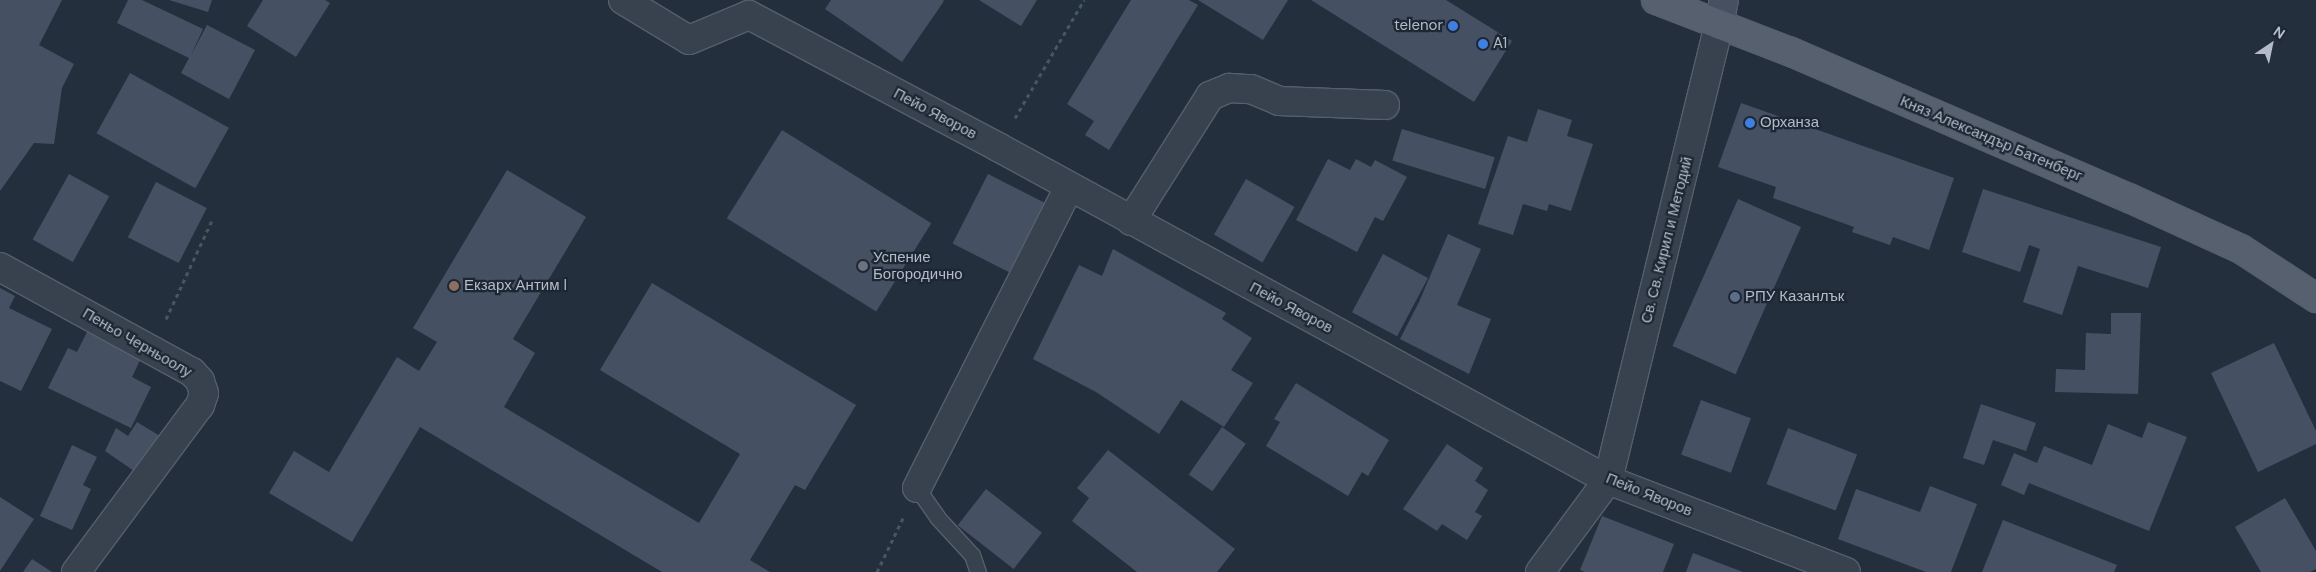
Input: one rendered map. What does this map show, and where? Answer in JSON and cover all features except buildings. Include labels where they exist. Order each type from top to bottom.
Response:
[{"type":"main road","name":"Княз Александър Батенберг","points":[[1656,0],[1722,12],[1800,56],[2241,249],[2316,298]]},
{"type":"street","points":[[623,0],[689,40],[754,7]]},
{"type":"street","name":"Пейо Яворов","points":[[754,7],[1131,221],[1608,480],[1846,572]]},
{"type":"street","name":"Св. Св. Кирил и Методий","points":[[1608,480],[1722,12]]},
{"type":"street","points":[[1131,221],[1210,96],[1229,88],[1251,89],[1279,101],[1386,105]]},
{"type":"street","points":[[917,488],[1070,187]]},
{"type":"street","name":"Пеньо Черньоолу","points":[[0,267],[192,372],[200,380],[204,393],[200,405],[76,572]]},
{"type":"street","points":[[1540,572],[1608,480]]},
{"type":"lane","points":[[917,488],[937,517],[972,555],[978,572]]},
{"type":"path","points":[[998,147],[1084,0]]},
{"type":"path","points":[[152,349],[213,218]]},
{"type":"path","points":[[877,572],[917,488]]},
{"type":"place","name":"telenor","points":[[1453,26]]},
{"type":"place","name":"A1","points":[[1483,44]]},
{"type":"place","name":"Орханза","points":[[1750,123]]},
{"type":"place","name":"Успение Богородично","points":[[863,266]]},
{"type":"place","name":"Екзарх Антим I","points":[[454,286]]},
{"type":"place","name":"РПУ Казанлък","points":[[1735,297]]}]
